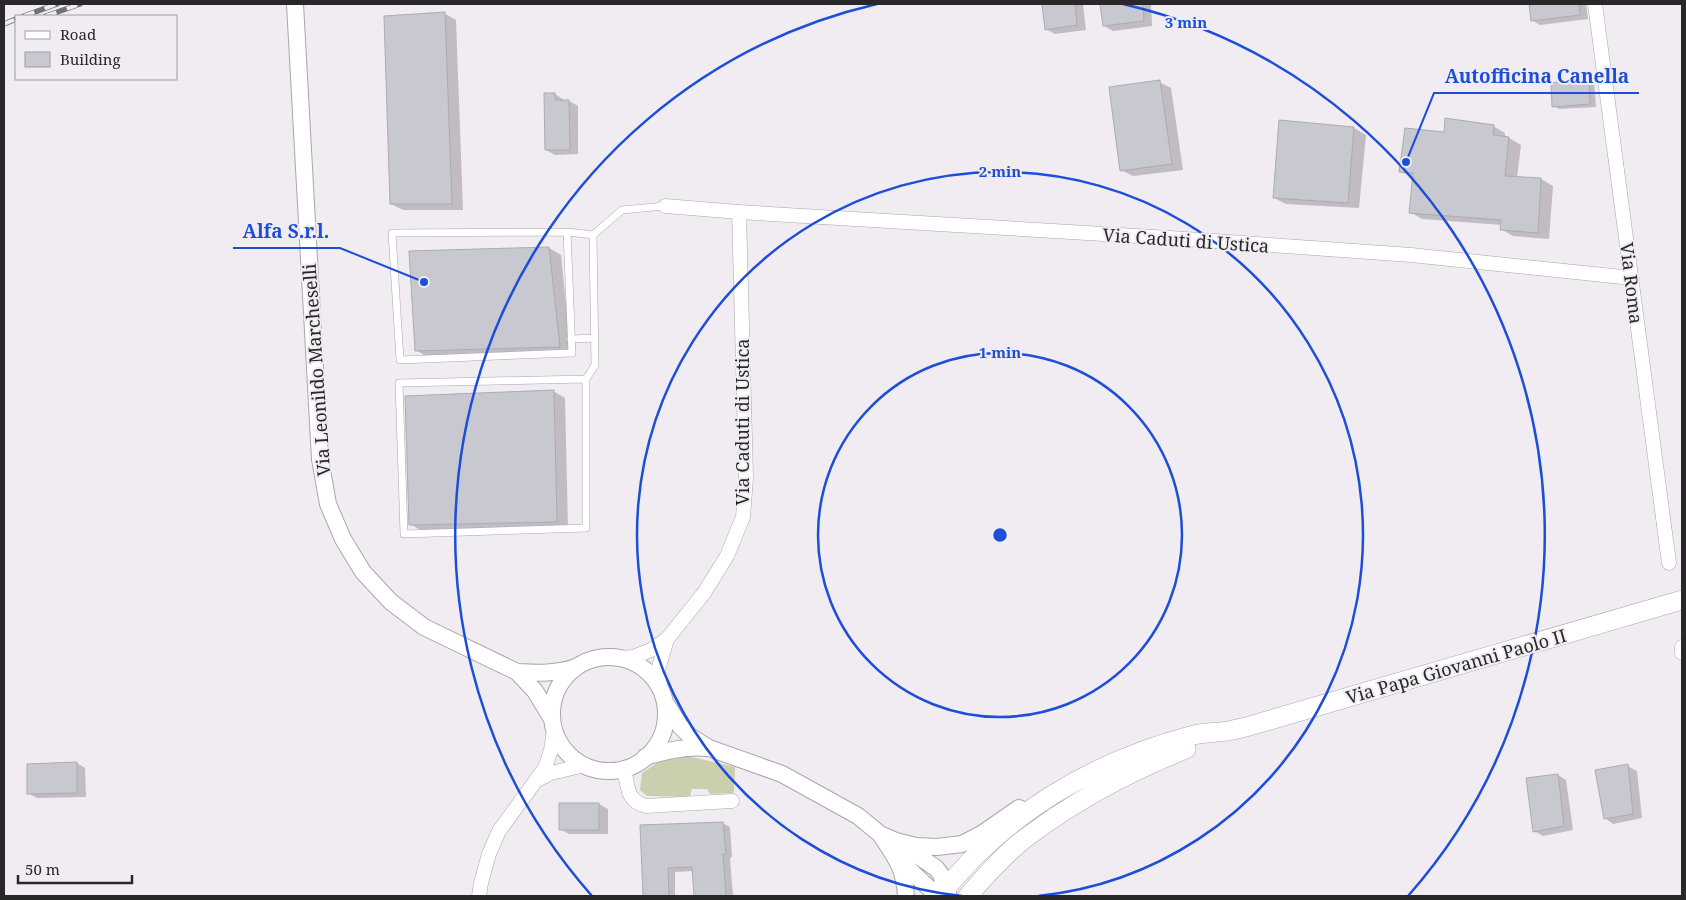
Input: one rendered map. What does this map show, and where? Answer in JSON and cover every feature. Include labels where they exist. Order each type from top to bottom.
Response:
[{"type":"main road","name":"Via Papa Giovanni Paolo II","points":[[968,896],[987,874],[1030,834],[1088,796],[1150,763],[1228,731],[1682,600]]},
{"type":"main road","name":"Via Papa Giovanni Paolo II","points":[[944,895],[984,847],[1036,804],[1080,777],[1139,751],[1196,734],[1228,731]]},
{"type":"street","name":"Via Leonildo Marcheselli","points":[[295,4],[318,434],[320,459],[328,504],[342,539],[363,572],[391,602],[424,627],[517,672],[536,692],[553,725]]},
{"type":"street","name":"Via Roma","points":[[1595,4],[1669,562]]},
{"type":"street","name":"Via Caduti di Ustica","points":[[664,206],[1186,239],[1401,255],[1632,278]]},
{"type":"street","name":"Via Caduti di Ustica","points":[[620,658],[633,657],[651,650],[667,639],[704,593],[727,556],[742,516],[746,478],[739,212]]},
{"type":"street","name":"Via Caduti di Ustica","points":[[662,695],[658,670],[667,639]]},
{"type":"street","points":[[479,896],[489,854],[499,832],[545,768],[552,750],[553,707],[556,693],[571,672],[584,663],[596,658],[608,657],[620,658],[639,666],[650,674],[680,726],[690,736],[709,748],[782,774],[858,816],[880,834],[897,859],[905,880],[906,896]]},
{"type":"street","name":"Via Leonildo Marcheselli","points":[[517,672],[542,673],[568,670],[584,663]]},
{"type":"street","points":[[645,758],[661,737],[666,718],[662,695]]},
{"type":"street","points":[[553,725],[557,737],[567,752],[585,765],[610,771],[630,766],[645,758],[674,749],[709,748]]},
{"type":"street","name":"Via Papa Giovanni Paolo II","points":[[880,834],[896,841],[916,846],[938,847],[962,844],[983,833],[1034,798],[1086,766],[1106,758],[1122,759]]},
{"type":"street","points":[[536,780],[551,773],[585,765]]},
{"type":"street","points":[[624,768],[631,798],[637,803],[646,806],[732,802]]},
{"type":"street","points":[[896,841],[936,868],[942,876],[944,895],[930,889],[897,859]]},
{"type":"lane","points":[[566,232],[572,353],[400,360],[392,234],[566,232],[593,235],[622,210],[664,206]]},
{"type":"lane","points":[[586,379],[399,383],[404,534],[586,528],[586,379],[596,365],[593,235]]},
{"type":"lane","points":[[571,339],[595,338]]},
{"type":"green space","points":[[679,754],[735,767],[734,793],[710,794],[707,789],[692,789],[690,797],[647,796],[640,790],[642,773],[666,757]]},
{"type":"building","points":[[1042,4],[1075,4],[1077,25],[1045,30]]},
{"type":"building","points":[[1100,4],[1143,4],[1144,21],[1103,26]]},
{"type":"building","points":[[1529,4],[1579,4],[1580,15],[1531,21]]},
{"type":"building","points":[[445,12],[452,204],[390,204],[384,16]]},
{"type":"building","points":[[1589,77],[1590,104],[1552,107],[1551,83]]},
{"type":"building","points":[[1160,80],[1172,164],[1120,171],[1109,87]]},
{"type":"building","points":[[544,93],[555,93],[555,100],[569,100],[570,150],[545,150]]},
{"type":"building","points":[[1445,118],[1494,125],[1493,135],[1509,137],[1505,176],[1541,178],[1538,233],[1500,230],[1501,220],[1409,213],[1413,173],[1399,172],[1405,128],[1444,132]]},
{"type":"building","points":[[1279,120],[1354,127],[1348,203],[1273,198]]},
{"type":"building","points":[[549,247],[560,347],[415,351],[409,251]]},
{"type":"building","points":[[554,390],[557,522],[409,525],[405,396]]},
{"type":"building","points":[[77,762],[77,793],[27,794],[27,764]]},
{"type":"building","points":[[1628,764],[1633,814],[1604,819],[1595,770]]},
{"type":"building","points":[[1558,774],[1564,826],[1533,832],[1526,778]]},
{"type":"building","points":[[559,803],[599,803],[599,830],[559,830]]},
{"type":"building","points":[[723,822],[726,854],[723,854],[726,896],[694,896],[692,867],[668,868],[669,896],[643,896],[640,825]]},
{"type":"railway","points":[[27,15],[57,4]]},
{"type":"railway","points":[[49,15],[80,4]]},
{"type":"railway","points":[[4,24],[15,19]]},
{"type":"place","name":"Autofficina Canella","points":[[1406,162]]},
{"type":"place","name":"Alfa S.r.l.","points":[[424,282]]}]
